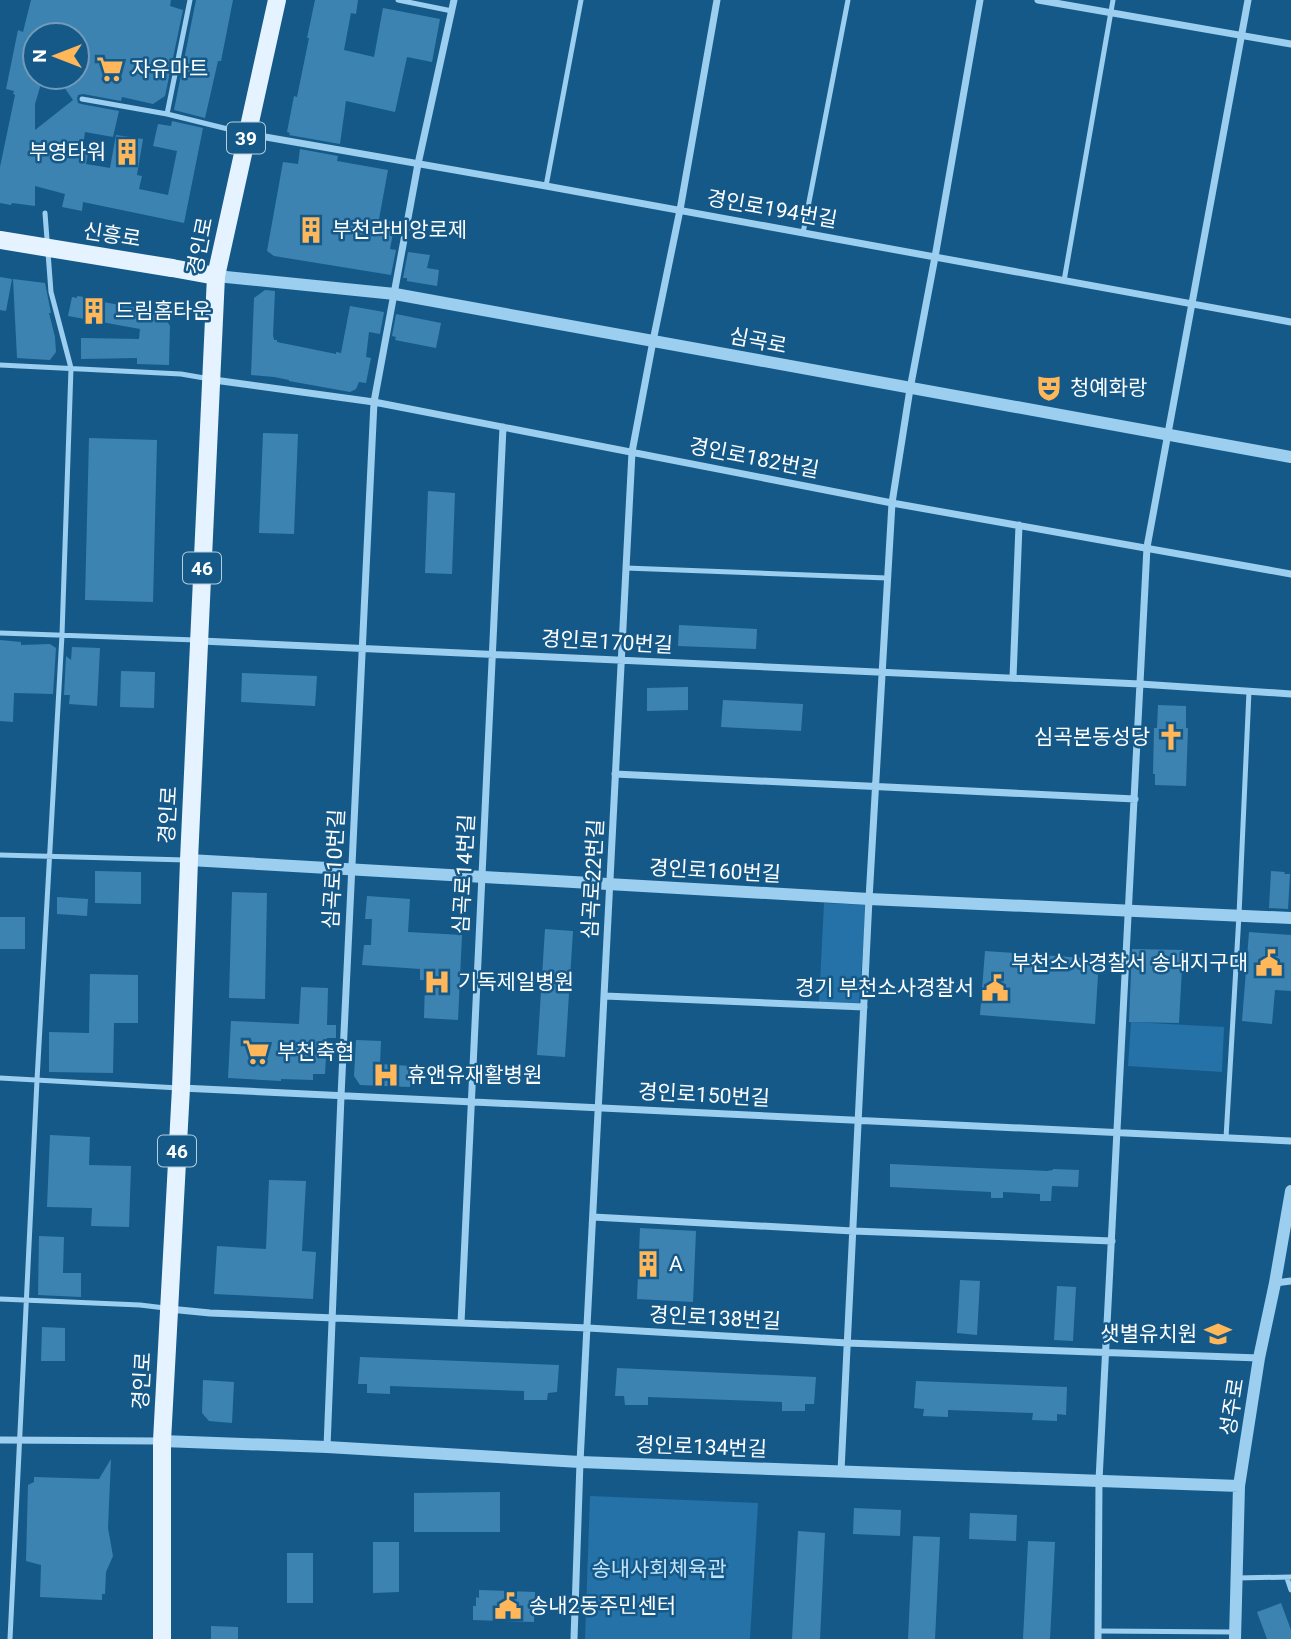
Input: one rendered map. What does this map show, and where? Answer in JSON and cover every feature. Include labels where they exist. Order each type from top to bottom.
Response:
[{"type":"main road","name":"경인로","points":[[162,1639],[162,1441],[181,1088],[216,276],[277,0]]},
{"type":"main road","name":"신흥로","points":[[0,240],[216,276]]},
{"type":"street","name":"심곡로10번길","points":[[327,1447],[374,402],[418,164],[454,0]]},
{"type":"street","name":"심곡로22번길","points":[[574,1639],[580,1462],[632,452],[680,211],[717,0]]},
{"type":"street","points":[[841,1471],[869,899],[892,503],[909,389],[980,0]]},
{"type":"street","points":[[1038,0],[1291,44]]},
{"type":"street","points":[[1098,1635],[1099,1480],[1147,547],[1248,0]]},
{"type":"street","name":"경인로194번길","points":[[247,134],[1291,322]]},
{"type":"street","name":"심곡로","points":[[216,276],[395,294],[1291,457]]},
{"type":"street","name":"경인로182번길","points":[[211,379],[374,402],[892,503],[1291,574]]},
{"type":"street","name":"심곡로14번길","points":[[461,1323],[503,427]]},
{"type":"street","points":[[1013,678],[1018,525]]},
{"type":"street","name":"경인로170번길","points":[[199,640],[882,671],[1291,694]]},
{"type":"street","points":[[615,774],[1135,799]]},
{"type":"street","name":"경인로160번길","points":[[189,860],[869,899],[1291,918]]},
{"type":"street","points":[[605,996],[864,1007]]},
{"type":"street","name":"경인로150번길","points":[[181,1088],[1291,1141]]},
{"type":"street","name":"성주로","points":[[1235,1635],[1239,1486],[1259,1358],[1291,1191]]},
{"type":"street","points":[[593,1217],[1112,1241]]},
{"type":"street","points":[[1275,1283],[1291,1281]]},
{"type":"street","name":"경인로138번길","points":[[169,1308],[210,1313],[588,1328],[847,1343],[1259,1358]]},
{"type":"street","points":[[0,1440],[162,1441]]},
{"type":"street","name":"경인로134번길","points":[[162,1441],[327,1447],[580,1462],[1239,1486]]},
{"type":"lane","points":[[167,114],[190,0]]},
{"type":"lane","points":[[398,0],[452,11]]},
{"type":"lane","points":[[545,186],[582,0]]},
{"type":"lane","points":[[803,233],[848,0]]},
{"type":"lane","points":[[1064,281],[1113,0]]},
{"type":"lane","points":[[82,99],[167,114],[247,134]]},
{"type":"lane","points":[[10,1639],[62,635],[71,368],[51,292],[45,213]]},
{"type":"lane","points":[[0,365],[181,374],[211,379]]},
{"type":"lane","points":[[626,568],[887,578]]},
{"type":"lane","points":[[0,633],[199,640]]},
{"type":"lane","points":[[1226,1138],[1249,691]]},
{"type":"lane","points":[[0,855],[189,860]]},
{"type":"lane","points":[[0,1078],[181,1088]]},
{"type":"lane","points":[[0,1299],[169,1308]]},
{"type":"lane","points":[[1236,1578],[1289,1578],[1291,1590]]},
{"type":"lane","name":"성주로","points":[[1098,1635],[1235,1635]]},
{"type":"green space","points":[[824,903],[866,905],[859,1003],[819,1002]]},
{"type":"green space","points":[[1131,1022],[1224,1027],[1222,1072],[1128,1066]]},
{"type":"green space","name":"송내사회체육관","points":[[590,1496],[758,1503],[750,1639],[585,1639]]},
{"type":"building","points":[[31,0],[171,0],[170,6],[183,10],[165,96],[153,104],[122,97],[121,101],[83,94],[78,95],[77,99],[81,104],[119,111],[113,137],[85,132],[82,153],[88,154],[86,164],[110,168],[116,135],[143,139],[137,175],[142,176],[139,189],[168,195],[177,151],[153,146],[158,124],[171,126],[172,121],[203,128],[184,223],[83,202],[82,211],[62,207],[65,194],[35,186],[35,206],[0,203],[0,167],[15,95],[14,91],[6,89],[18,30],[21,31],[21,91],[39,91],[35,104],[35,130],[73,100],[67,91],[91,91],[91,21],[26,21]]},
{"type":"building","points":[[196,0],[233,0],[221,61],[218,61],[205,118],[174,110]]},
{"type":"building","points":[[315,0],[358,0],[356,14],[351,13],[344,50],[374,57],[383,8],[440,19],[432,62],[407,57],[395,112],[346,101],[340,144],[289,135],[287,132],[294,96],[297,97]]},
{"type":"building","name":"부천라비앙로제","points":[[300,149],[338,156],[337,161],[388,170],[379,219],[395,222],[390,249],[396,250],[391,275],[274,256],[267,251],[283,162],[298,164]]},
{"type":"building","points":[[408,252],[430,255],[427,268],[439,270],[437,286],[403,278]]},
{"type":"building","points":[[0,277],[12,279],[6,311],[0,310]]},
{"type":"building","points":[[13,279],[45,283],[56,352],[50,360],[17,358]]},
{"type":"building","points":[[265,290],[275,291],[274,340],[336,354],[341,353],[350,306],[384,312],[380,334],[369,332],[366,357],[371,358],[366,383],[359,382],[356,389],[350,392],[251,375],[254,298]]},
{"type":"building","points":[[72,297],[120,305],[159,309],[170,326],[169,365],[137,364],[137,358],[81,359],[81,338],[139,339],[140,329],[68,316]]},
{"type":"building","points":[[396,314],[441,323],[436,348],[395,340],[396,337],[392,336]]},
{"type":"building","points":[[1041,377],[1060,380],[1056,399],[1038,396]]},
{"type":"building","points":[[263,433],[298,434],[294,534],[259,533]]},
{"type":"building","points":[[89,438],[157,440],[153,602],[85,600]]},
{"type":"building","points":[[428,491],[455,493],[452,574],[425,573]]},
{"type":"building","points":[[679,625],[757,629],[756,649],[678,646]]},
{"type":"building","points":[[0,640],[21,642],[21,645],[50,644],[56,648],[53,694],[14,693],[13,722],[0,721]]},
{"type":"building","points":[[72,647],[100,648],[97,706],[69,704],[70,695],[64,695],[66,656],[71,660]]},
{"type":"building","points":[[121,671],[155,672],[154,708],[120,707]]},
{"type":"building","points":[[242,673],[317,676],[315,706],[241,702]]},
{"type":"building","points":[[688,687],[688,710],[647,711],[647,688]]},
{"type":"building","points":[[723,700],[803,704],[801,731],[721,727]]},
{"type":"building","points":[[1158,705],[1186,706],[1186,786],[1155,785],[1154,728],[1157,728]]},
{"type":"building","points":[[95,871],[141,872],[141,904],[95,903]]},
{"type":"building","points":[[1271,871],[1290,874],[1288,909],[1269,908]]},
{"type":"building","points":[[232,892],[267,893],[265,999],[229,998]]},
{"type":"building","points":[[367,896],[410,899],[408,932],[462,935],[458,1020],[424,1018],[425,980],[420,980],[420,969],[362,965],[364,945],[371,945],[372,919],[365,919]]},
{"type":"building","points":[[57,897],[88,899],[87,916],[57,914]]},
{"type":"building","points":[[0,917],[25,917],[25,949],[0,949]]},
{"type":"building","points":[[545,929],[573,931],[565,1057],[537,1055]]},
{"type":"building","name":"부천소사경찰서 송내지구대","points":[[1249,932],[1291,935],[1291,991],[1275,990],[1272,1024],[1242,1021]]},
{"type":"building","points":[[1132,949],[1183,950],[1179,1023],[1129,1022]]},
{"type":"building","points":[[985,951],[1099,959],[1095,1024],[980,1015]]},
{"type":"building","points":[[90,974],[138,975],[138,1023],[114,1023],[113,1073],[49,1072],[49,1032],[89,1033]]},
{"type":"building","points":[[301,987],[328,988],[327,1025],[336,1025],[336,1038],[327,1038],[325,1074],[313,1074],[313,1080],[228,1078],[231,1021],[299,1024]]},
{"type":"building","points":[[356,1040],[381,1041],[380,1064],[411,1066],[410,1087],[360,1085],[354,1076]]},
{"type":"building","points":[[50,1135],[90,1137],[89,1165],[131,1166],[129,1227],[91,1226],[92,1208],[47,1207]]},
{"type":"building","points":[[890,1164],[1079,1170],[1078,1187],[1052,1186],[1051,1201],[1040,1201],[1040,1194],[1003,1192],[1003,1198],[991,1198],[991,1192],[890,1187]]},
{"type":"building","points":[[269,1180],[306,1181],[302,1251],[316,1252],[313,1299],[214,1294],[217,1246],[266,1249]]},
{"type":"building","points":[[640,1228],[696,1231],[693,1302],[637,1299]]},
{"type":"building","points":[[39,1236],[64,1237],[63,1273],[81,1273],[81,1297],[38,1295]]},
{"type":"building","points":[[960,1280],[980,1281],[977,1335],[957,1333]]},
{"type":"building","points":[[1057,1286],[1076,1287],[1073,1341],[1054,1340]]},
{"type":"building","points":[[42,1327],[65,1328],[65,1361],[41,1361]]},
{"type":"building","points":[[360,1357],[559,1365],[557,1392],[548,1393],[547,1400],[524,1400],[524,1391],[390,1386],[390,1394],[367,1393],[367,1384],[358,1384]]},
{"type":"building","points":[[617,1368],[816,1377],[814,1404],[805,1404],[805,1411],[782,1411],[782,1402],[648,1397],[648,1405],[625,1405],[624,1396],[615,1396]]},
{"type":"building","points":[[203,1380],[234,1382],[232,1423],[209,1421],[202,1413]]},
{"type":"building","points":[[916,1381],[1067,1387],[1066,1415],[1057,1414],[1057,1421],[1032,1420],[1033,1413],[948,1410],[948,1417],[923,1416],[924,1409],[914,1408]]},
{"type":"building","points":[[111,1459],[108,1528],[113,1556],[106,1572],[105,1594],[102,1594],[102,1600],[40,1597],[41,1565],[26,1561],[28,1485],[34,1482],[34,1477],[99,1479]]},
{"type":"building","points":[[500,1492],[500,1532],[414,1532],[414,1493]]},
{"type":"building","points":[[854,1508],[901,1510],[900,1536],[853,1534]]},
{"type":"building","points":[[970,1513],[1017,1515],[1016,1541],[969,1539]]},
{"type":"building","points":[[798,1531],[825,1533],[820,1639],[792,1639]]},
{"type":"building","points":[[913,1536],[940,1537],[935,1639],[908,1639]]},
{"type":"building","points":[[1028,1541],[1055,1542],[1050,1639],[1023,1639]]},
{"type":"building","points":[[373,1542],[399,1542],[399,1592],[373,1593]]},
{"type":"building","points":[[287,1553],[313,1553],[313,1603],[287,1603]]},
{"type":"building","points":[[479,1590],[535,1592],[534,1622],[473,1620],[473,1606],[476,1606],[476,1597],[479,1598]]},
{"type":"building","points":[[1281,1603],[1291,1630],[1291,1639],[1267,1639],[1257,1612]]},
{"type":"building","points":[[211,1626],[238,1627],[238,1639],[211,1639]]},
{"type":"place","name":"자유마트","points":[[110,69]]},
{"type":"place","name":"부영타워","points":[[127,152]]},
{"type":"place","name":"부천라비앙로제","points":[[311,230]]},
{"type":"place","name":"드림홈타운","points":[[94,311]]},
{"type":"place","name":"청예화랑","points":[[1049,388]]},
{"type":"place","name":"심곡본동성당","points":[[1171,737]]},
{"type":"place","name":"부천소사경찰서 송내지구대","points":[[1269,963]]},
{"type":"place","name":"기독제일병원","points":[[437,982]]},
{"type":"place","name":"경기 부천소사경찰서","points":[[995,988]]},
{"type":"place","name":"부천축협","points":[[256,1052]]},
{"type":"place","name":"휴앤유재활병원","points":[[386,1075]]},
{"type":"place","name":"A","points":[[648,1264]]},
{"type":"place","name":"샛별유치원","points":[[1218,1334]]},
{"type":"place","name":"송내2동주민센터","points":[[508,1606]]}]
